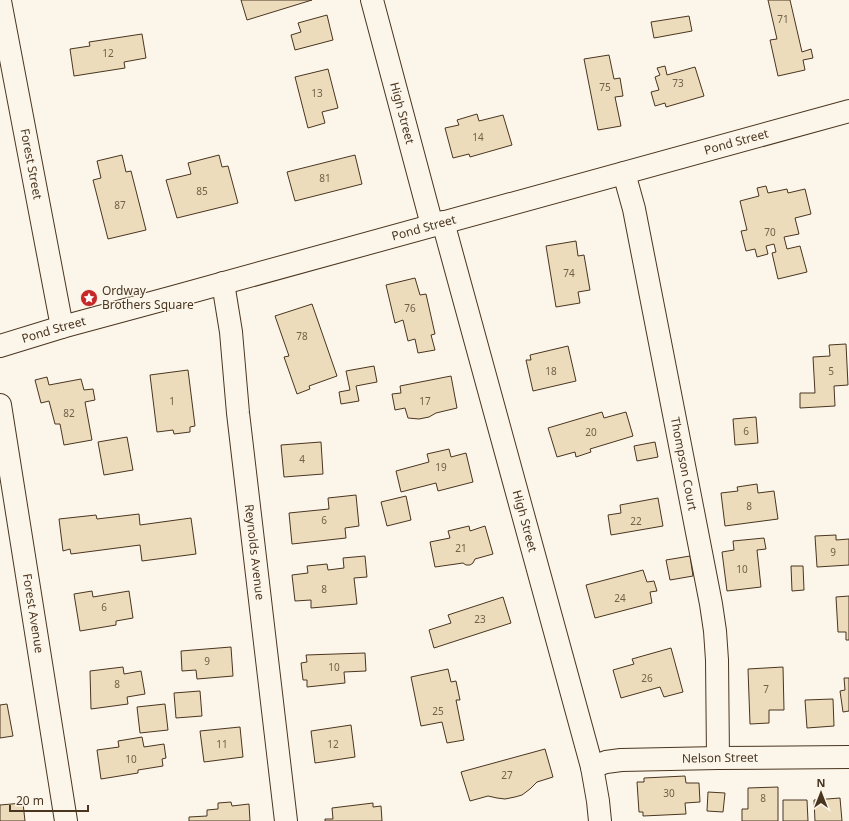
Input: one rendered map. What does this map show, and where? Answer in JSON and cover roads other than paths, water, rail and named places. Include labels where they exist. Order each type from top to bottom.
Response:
[{"type":"street","name":"High Street","points":[[372,0],[438,224],[592,767],[600,821]]},
{"type":"street","name":"Forest Street","points":[[0,1],[62,327]]},
{"type":"street","name":"Pond Street","points":[[0,346],[62,327],[849,111]]},
{"type":"street","name":"Thompson Court","points":[[624,173],[636,216],[711,604],[717,660],[718,758]]},
{"type":"street","name":"Reynolds Avenue","points":[[223,283],[230,332],[238,413],[286,821]]},
{"type":"street","name":"Forest Avenue","points":[[0,405],[66,821]]},
{"type":"street","name":"Nelson Street","points":[[592,767],[606,762],[621,760],[849,757]]},
{"type":"place","name":"Ordway Brothers Square","points":[[89,298]]}]
